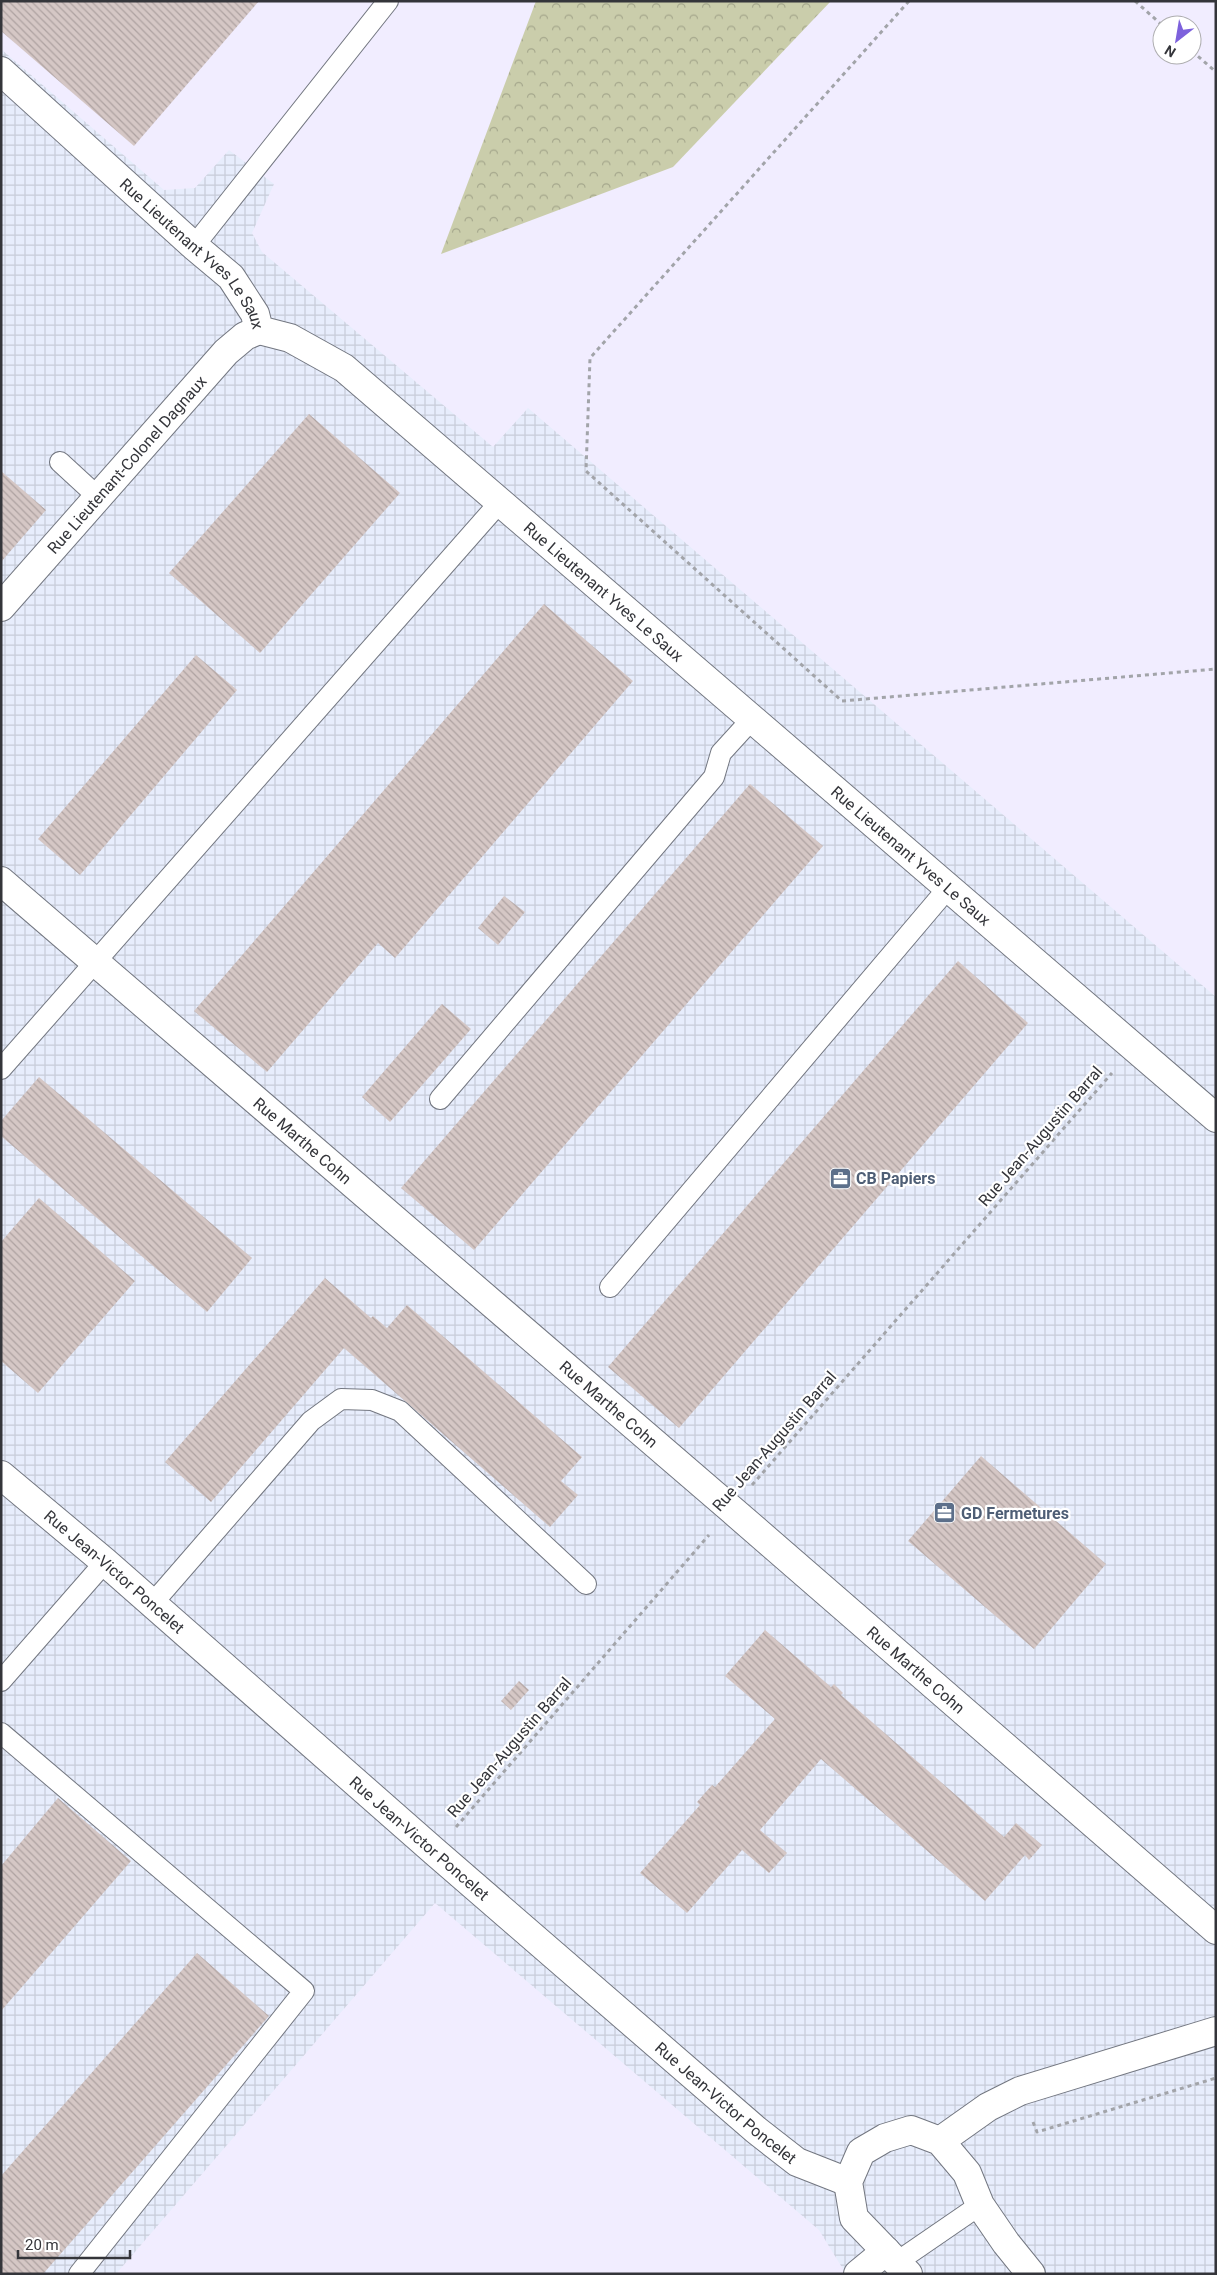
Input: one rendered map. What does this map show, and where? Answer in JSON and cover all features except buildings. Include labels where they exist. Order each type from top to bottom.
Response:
[{"type":"street","name":"Rue Lieutenant Yves Le Saux","points":[[1,71],[230,277],[255,314],[259,330],[290,338],[344,368],[1216,1118]]},
{"type":"street","name":"Rue Lieutenant-Colonel Dagnaux","points":[[1,607],[226,352],[244,336],[259,330]]},
{"type":"street","name":"Rue Marthe Cohn","points":[[1,881],[732,1509],[1216,1930]]},
{"type":"street","name":"Rue Jean-Victor Poncelet","points":[[1,1475],[105,1562],[435,1852],[756,2130],[797,2162],[848,2182]]},
{"type":"street","points":[[940,2141],[988,2107],[1020,2091],[1216,2030]]},
{"type":"street","points":[[858,2274],[897,2262],[854,2218],[848,2182],[861,2152],[885,2138],[911,2130],[940,2141],[966,2173],[980,2205],[1006,2243],[1032,2274]]},
{"type":"lane","points":[[194,246],[388,1]]},
{"type":"lane","points":[[60,462],[98,496]]},
{"type":"lane","points":[[1,1069],[94,961],[500,502]]},
{"type":"lane","points":[[440,1099],[714,777],[721,753],[752,718]]},
{"type":"lane","points":[[610,1287],[948,888]]},
{"type":"lane","points":[[152,1604],[311,1421],[341,1399],[372,1400],[400,1411],[586,1584]]},
{"type":"lane","points":[[1,1680],[105,1562]]},
{"type":"lane","points":[[1,1733],[304,1991],[79,2274]]},
{"type":"lane","points":[[897,2262],[980,2205]]},
{"type":"path","points":[[910,1],[590,358],[586,471],[842,701],[1216,669]]},
{"type":"path","points":[[1135,1],[1152,16]]},
{"type":"path","points":[[1202,60],[1216,72]]},
{"type":"path","name":"Rue Jean-Augustin Barral","points":[[435,1852],[1134,1048]]},
{"type":"path","points":[[1020,2091],[1037,2132],[1216,2078]]},
{"type":"shaded area","points":[[1,1],[1216,1],[1216,2274],[1,2274]]},
{"type":"shaded area","points":[[1,49],[164,190],[195,188],[229,150],[274,184],[252,233],[262,252],[493,447],[528,408],[1216,997],[1216,2274],[846,2274],[819,2230],[435,1903],[116,2274],[1,2274]]},
{"type":"green space","points":[[536,1],[831,1],[673,167],[441,254]]},
{"type":"place","name":"CB Papiers","points":[[840,1178]]},
{"type":"place","name":"GD Fermetures","points":[[945,1513]]}]
